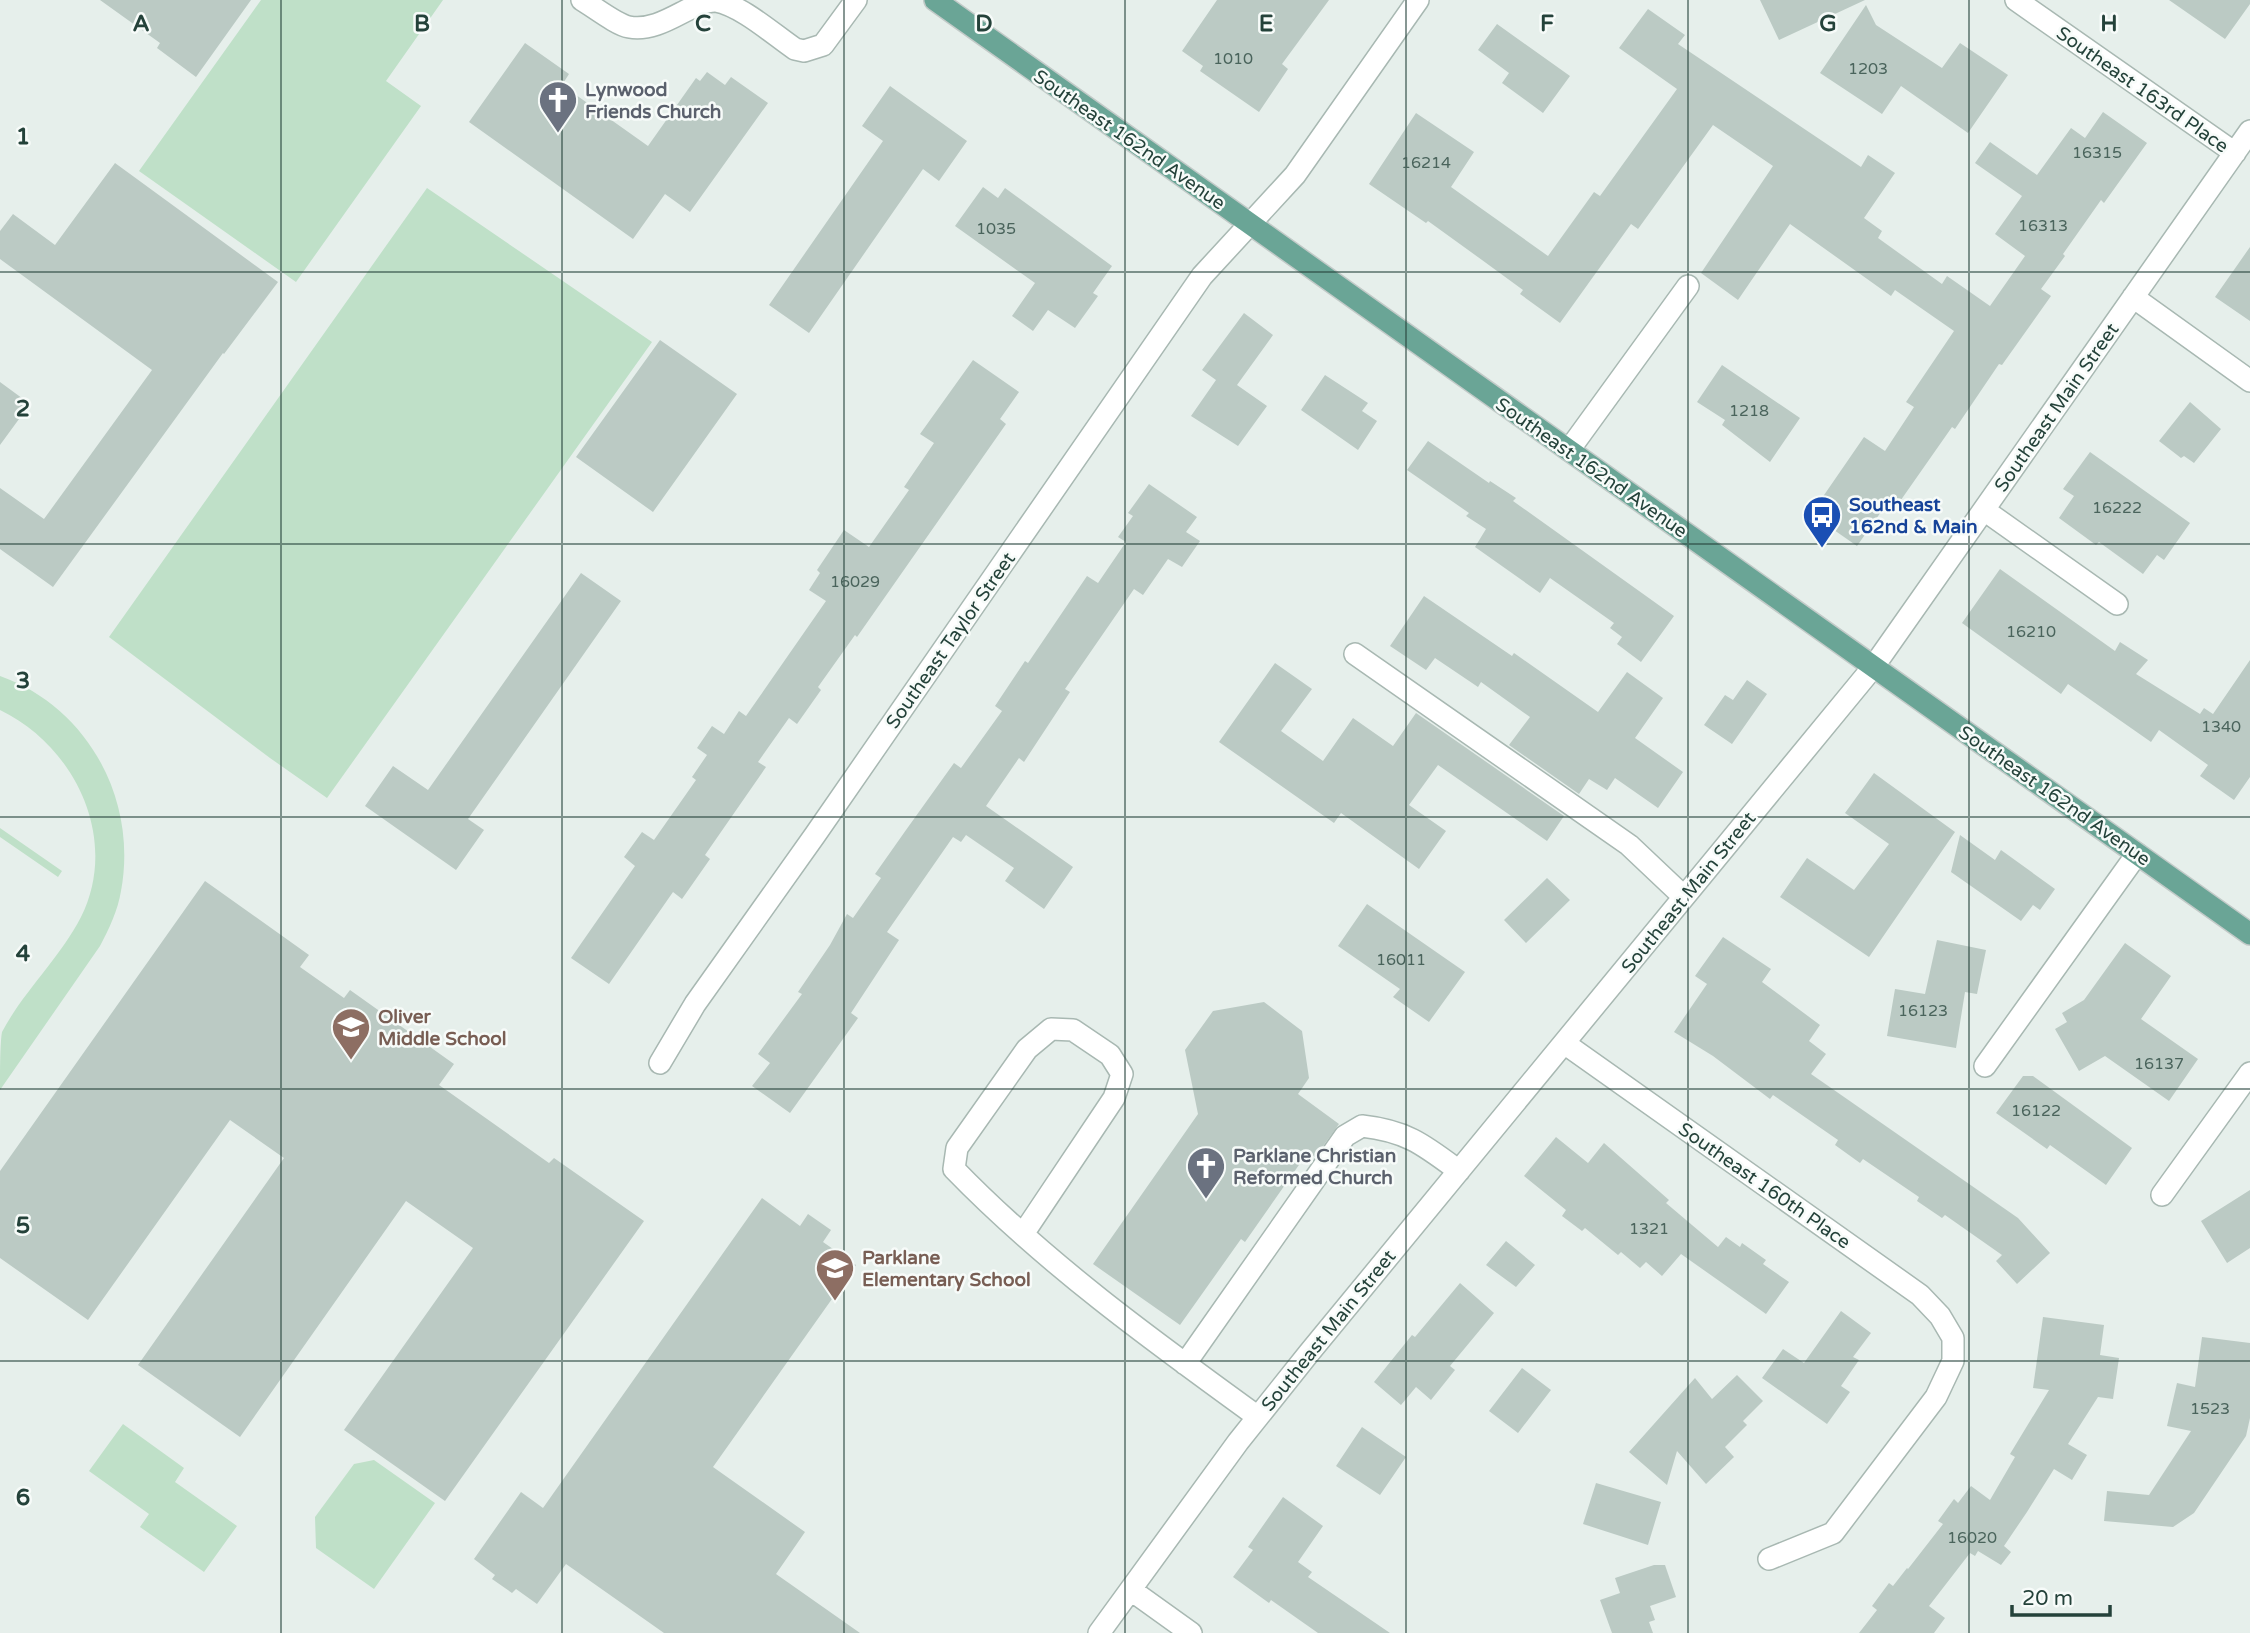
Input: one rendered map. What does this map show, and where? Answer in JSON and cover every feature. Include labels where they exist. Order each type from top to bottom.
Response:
[{"type":"main road","name":"Southeast 162nd Avenue","points":[[935,0],[2250,934]]},
{"type":"street","points":[[582,0],[627,27],[646,28],[697,3],[713,0],[734,8],[795,49],[804,51],[823,45],[856,0]]},
{"type":"street","name":"Southeast Taylor Street","points":[[660,1063],[695,1004],[1202,276],[1295,175],[1419,0]]},
{"type":"street","name":"Southeast 163rd Place","points":[[2016,0],[2235,153]]},
{"type":"street","name":"Southeast Main Street","points":[[1099,1633],[1258,1417],[1874,666],[2250,131]]},
{"type":"street","points":[[1569,450],[1689,286]]},
{"type":"street","points":[[2133,297],[2250,380]]},
{"type":"street","points":[[1984,510],[2117,604]]},
{"type":"street","points":[[1355,654],[1629,845],[1684,897]]},
{"type":"street","points":[[1985,1066],[2137,854]]},
{"type":"street","points":[[1023,1234],[1114,1098],[1122,1074],[1110,1055],[1073,1030],[1051,1029],[1027,1049],[957,1148],[954,1169],[989,1205],[1023,1234],[1185,1364],[1258,1417]]},
{"type":"street","name":"Southeast 160th Place","points":[[1564,1043],[1920,1295],[1940,1316],[1953,1338],[1954,1361],[1936,1397],[1833,1533],[1769,1559]]},
{"type":"street","points":[[2162,1195],[2250,1073]]},
{"type":"street","points":[[1185,1364],[1345,1136],[1362,1126],[1402,1134],[1421,1142],[1459,1171]]},
{"type":"street","points":[[1131,1590],[1191,1633]]},
{"type":"green space","points":[[261,0],[443,0],[386,81],[421,106],[296,282],[139,171]]},
{"type":"green space","points":[[427,188],[652,342],[327,798],[109,637]]},
{"type":"green space","points":[[0,676],[31,690],[58,710],[81,734],[100,761],[113,791],[122,823],[124,857],[118,905],[100,946],[0,1090],[2,1032],[20,1003],[63,947],[81,917],[92,887],[95,857],[92,827],[83,798],[69,771],[50,747],[27,726],[0,710]]},
{"type":"green space","points":[[0,828],[62,871],[58,877],[0,837]]},
{"type":"green space","points":[[123,1424],[184,1468],[175,1482],[237,1526],[204,1572],[140,1527],[149,1514],[89,1471]]},
{"type":"green space","points":[[374,1460],[435,1503],[374,1589],[316,1548],[315,1517],[354,1464]]},
{"type":"building","points":[[100,0],[251,0],[196,77],[157,48],[160,43]]},
{"type":"building","points":[[1217,0],[1329,0],[1282,64],[1288,69],[1259,112],[1200,71],[1203,66],[1182,51]]},
{"type":"building","points":[[1760,0],[1865,0],[1779,40]]},
{"type":"building","points":[[2169,0],[2250,0],[2250,4],[2225,39]]},
{"type":"building","points":[[1866,5],[1876,25],[1942,68],[1960,43],[2008,75],[1968,133],[1901,86],[1882,114],[1820,73]]},
{"type":"building","points":[[1648,9],[1685,35],[1678,44],[1861,167],[1868,155],[1895,173],[1864,218],[1882,231],[1878,238],[1942,284],[1947,276],[1990,306],[2025,256],[1995,234],[2022,196],[1975,163],[1990,142],[2037,175],[2071,128],[2085,138],[2103,112],[2147,143],[2104,203],[2101,200],[2063,254],[2065,256],[2041,289],[2051,296],[2002,365],[1999,364],[1955,429],[1952,427],[1896,507],[1888,502],[1857,546],[1811,514],[1864,437],[1885,451],[1914,407],[1906,402],[1954,331],[1895,290],[1891,296],[1790,224],[1738,300],[1701,273],[1773,166],[1713,125],[1638,229],[1631,224],[1560,323],[1520,294],[1523,290],[1482,260],[1428,221],[1426,223],[1369,184],[1416,113],[1474,152],[1451,187],[1548,256],[1594,192],[1600,196],[1677,89],[1619,48]]},
{"type":"building","points":[[1497,24],[1570,76],[1543,113],[1502,83],[1509,73],[1478,50]]},
{"type":"building","name":"Lynwood Friends Church","points":[[525,43],[569,74],[562,85],[648,146],[696,78],[700,81],[707,72],[725,85],[731,77],[768,103],[690,212],[665,194],[633,239],[469,122]]},
{"type":"building","points":[[890,86],[967,141],[939,181],[923,169],[809,333],[769,305],[883,141],[862,126]]},
{"type":"building","points":[[115,163],[278,282],[223,353],[53,587],[0,549],[0,488],[44,519],[152,370],[0,259],[0,231],[13,214],[55,245]]},
{"type":"building","points":[[983,187],[998,198],[1005,188],[1112,266],[1093,293],[1098,296],[1075,328],[1048,310],[1033,331],[1012,316],[1035,283],[955,226]]},
{"type":"building","points":[[2250,247],[2250,321],[2215,297]]},
{"type":"building","points":[[1244,313],[1273,335],[1237,385],[1267,406],[1238,446],[1191,416],[1216,380],[1202,370]]},
{"type":"building","points":[[660,340],[737,394],[653,512],[576,457]]},
{"type":"building","points":[[973,360],[1019,392],[1000,419],[1006,424],[857,637],[855,635],[818,687],[821,690],[797,724],[789,718],[758,762],[766,767],[705,855],[710,859],[682,899],[673,892],[609,984],[571,958],[635,866],[624,857],[642,832],[654,840],[696,780],[692,777],[707,755],[697,748],[712,726],[724,734],[739,711],[746,716],[826,601],[809,590],[820,573],[817,570],[844,530],[869,547],[909,490],[904,487],[934,443],[920,434]]},
{"type":"building","points":[[1722,365],[1800,418],[1770,462],[1722,425],[1725,420],[1697,402]]},
{"type":"building","points":[[1325,375],[1368,403],[1362,411],[1377,421],[1358,450],[1301,410]]},
{"type":"building","points":[[0,382],[30,404],[0,445]]},
{"type":"building","points":[[2190,402],[2221,429],[2194,463],[2184,456],[2181,458],[2159,441]]},
{"type":"building","points":[[1428,441],[1516,498],[1513,501],[1674,616],[1641,662],[1617,644],[1622,637],[1610,628],[1614,623],[1550,578],[1540,593],[1475,547],[1486,529],[1466,516],[1469,513],[1407,470]]},
{"type":"building","points":[[2090,452],[2190,523],[2164,560],[2157,555],[2143,574],[2099,542],[2096,545],[2059,518],[2074,496],[2063,489]]},
{"type":"building","points":[[1149,484],[1197,517],[1186,532],[1200,541],[1182,567],[1168,559],[1143,595],[1134,589],[1065,689],[1070,692],[1024,762],[1019,758],[986,806],[1073,867],[1044,909],[1005,881],[1014,868],[966,835],[961,842],[953,837],[887,932],[899,940],[851,1013],[858,1018],[790,1113],[752,1086],[770,1063],[758,1054],[802,994],[798,992],[847,914],[853,918],[881,878],[875,874],[906,830],[954,763],[961,768],[1002,711],[995,706],[1025,661],[1028,663],[1087,576],[1098,583],[1126,542],[1118,537],[1133,516],[1128,513]]},
{"type":"building","points":[[2000,569],[2115,651],[2120,642],[2148,660],[2136,674],[2200,714],[2204,708],[2213,714],[2250,660],[2250,777],[2234,800],[2200,776],[2208,765],[2159,730],[2151,742],[2068,684],[2061,694],[1962,623]]},
{"type":"building","points":[[581,573],[621,601],[468,819],[484,830],[456,870],[365,806],[393,766],[428,790]]},
{"type":"building","points":[[1424,596],[1512,656],[1514,653],[1598,712],[1627,672],[1663,698],[1635,738],[1683,772],[1658,808],[1615,778],[1607,790],[1589,779],[1579,794],[1509,745],[1530,717],[1481,682],[1478,687],[1435,658],[1426,670],[1390,646]]},
{"type":"building","points":[[1275,663],[1312,689],[1281,731],[1323,761],[1353,718],[1393,746],[1416,713],[1564,816],[1547,841],[1438,765],[1409,805],[1446,831],[1419,869],[1341,813],[1334,823],[1219,742]]},
{"type":"building","points":[[1747,680],[1767,694],[1732,744],[1704,725],[1725,695],[1733,700]]},
{"type":"building","points":[[1874,773],[1955,832],[1869,957],[1780,897],[1807,858],[1854,890],[1889,844],[1845,813]]},
{"type":"building","points":[[1960,835],[1995,860],[2001,850],[2055,889],[2040,910],[2033,905],[2021,921],[1951,872]]},
{"type":"building","points":[[1547,878],[1570,900],[1526,943],[1504,920]]},
{"type":"building","points":[[205,881],[309,955],[300,967],[344,998],[350,990],[454,1064],[439,1085],[549,1163],[554,1158],[644,1221],[445,1501],[344,1430],[473,1248],[406,1201],[240,1437],[138,1365],[284,1158],[230,1120],[88,1320],[0,1258],[0,1171]]},
{"type":"building","points":[[1367,904],[1465,972],[1429,1022],[1393,997],[1400,989],[1338,946]]},
{"type":"building","points":[[1723,937],[1771,969],[1762,982],[1820,1025],[1809,1041],[1826,1054],[1811,1074],[2018,1218],[2050,1253],[2017,1284],[1996,1261],[2002,1255],[1945,1215],[1942,1218],[1917,1201],[1919,1197],[1863,1159],[1860,1163],[1835,1145],[1838,1140],[1773,1095],[1770,1099],[1713,1056],[1674,1032],[1707,984],[1695,976]]},
{"type":"building","points":[[1937,940],[1986,950],[1977,994],[1965,992],[1956,1048],[1887,1036],[1895,989],[1925,994]]},
{"type":"building","points":[[2125,943],[2171,976],[2141,1019],[2198,1059],[2169,1101],[2105,1056],[2079,1071],[2055,1029],[2067,1022],[2062,1013],[2084,1000]]},
{"type":"building","name":"Parklane Christian Reformed Church","points":[[1264,1002],[1302,1031],[1309,1078],[1298,1094],[1339,1124],[1315,1157],[1308,1152],[1245,1242],[1241,1239],[1180,1325],[1093,1264],[1198,1114],[1185,1050],[1213,1011]]},
{"type":"building","points":[[2023,1076],[2033,1076],[2132,1148],[2106,1185],[2050,1145],[2047,1149],[1996,1113]]},
{"type":"building","points":[[1556,1137],[1588,1163],[1604,1143],[1669,1200],[1666,1203],[1718,1247],[1726,1237],[1740,1247],[1742,1243],[1766,1260],[1763,1264],[1789,1282],[1766,1314],[1681,1254],[1662,1276],[1646,1262],[1640,1268],[1621,1252],[1618,1255],[1585,1228],[1582,1231],[1562,1216],[1566,1210],[1524,1176]]},
{"type":"building","points":[[2250,1190],[2250,1248],[2227,1263],[2201,1221]]},
{"type":"building","points":[[762,1198],[800,1226],[808,1214],[831,1230],[823,1242],[856,1265],[713,1467],[805,1532],[776,1574],[860,1633],[664,1633],[566,1564],[537,1604],[516,1589],[512,1593],[492,1579],[495,1575],[474,1559],[521,1492],[543,1508]]},
{"type":"building","points":[[1506,1241],[1535,1265],[1516,1287],[1486,1265]]},
{"type":"building","points":[[1460,1283],[1494,1313],[1450,1366],[1455,1370],[1431,1400],[1416,1387],[1401,1405],[1374,1382],[1412,1335],[1415,1337]]},
{"type":"building","points":[[1841,1311],[1871,1333],[1853,1357],[1859,1360],[1841,1386],[1850,1392],[1827,1424],[1762,1378],[1783,1349],[1804,1363]]},
{"type":"building","points":[[2043,1317],[2104,1325],[2100,1355],[2119,1358],[2113,1399],[2098,1397],[2068,1444],[2087,1455],[2072,1480],[2054,1469],[2004,1546],[2011,1552],[2001,1565],[1978,1551],[1975,1556],[1970,1553],[1929,1606],[1945,1618],[1934,1633],[1859,1633],[1877,1610],[1872,1606],[1889,1583],[1893,1586],[1943,1524],[1938,1521],[1954,1499],[1958,1503],[1971,1486],[1990,1500],[2015,1457],[2010,1454],[2049,1390],[2033,1388]]},
{"type":"building","points":[[2202,1337],[2250,1343],[2250,1418],[2246,1436],[2194,1513],[2173,1527],[2104,1521],[2107,1491],[2149,1495],[2191,1431],[2167,1426],[2177,1383],[2195,1387]]},
{"type":"building","points":[[1522,1368],[1551,1390],[1518,1433],[1489,1411]]},
{"type":"building","points":[[1737,1375],[1763,1401],[1743,1421],[1747,1425],[1725,1447],[1734,1457],[1706,1484],[1677,1451],[1667,1485],[1629,1452],[1695,1378],[1712,1399]]},
{"type":"building","points":[[1362,1427],[1406,1457],[1380,1495],[1336,1466]]},
{"type":"building","points":[[1596,1483],[1661,1502],[1648,1545],[1583,1524]]},
{"type":"building","points":[[1283,1497],[1323,1526],[1298,1562],[1312,1572],[1308,1577],[1390,1633],[1318,1633],[1233,1577],[1253,1550],[1248,1547]]},
{"type":"building","points":[[1654,1565],[1665,1565],[1676,1597],[1650,1606],[1655,1620],[1649,1622],[1653,1633],[1612,1633],[1600,1600],[1620,1593],[1615,1578]]},
{"type":"place","name":"Lynwood Friends Church","points":[[558,134]]},
{"type":"place","name":"Southeast 162nd & Main","points":[[1822,549]]},
{"type":"place","name":"Oliver Middle School","points":[[351,1061]]},
{"type":"place","name":"Parklane Christian Reformed Church","points":[[1206,1200]]},
{"type":"place","name":"Parklane Elementary School","points":[[835,1302]]}]
